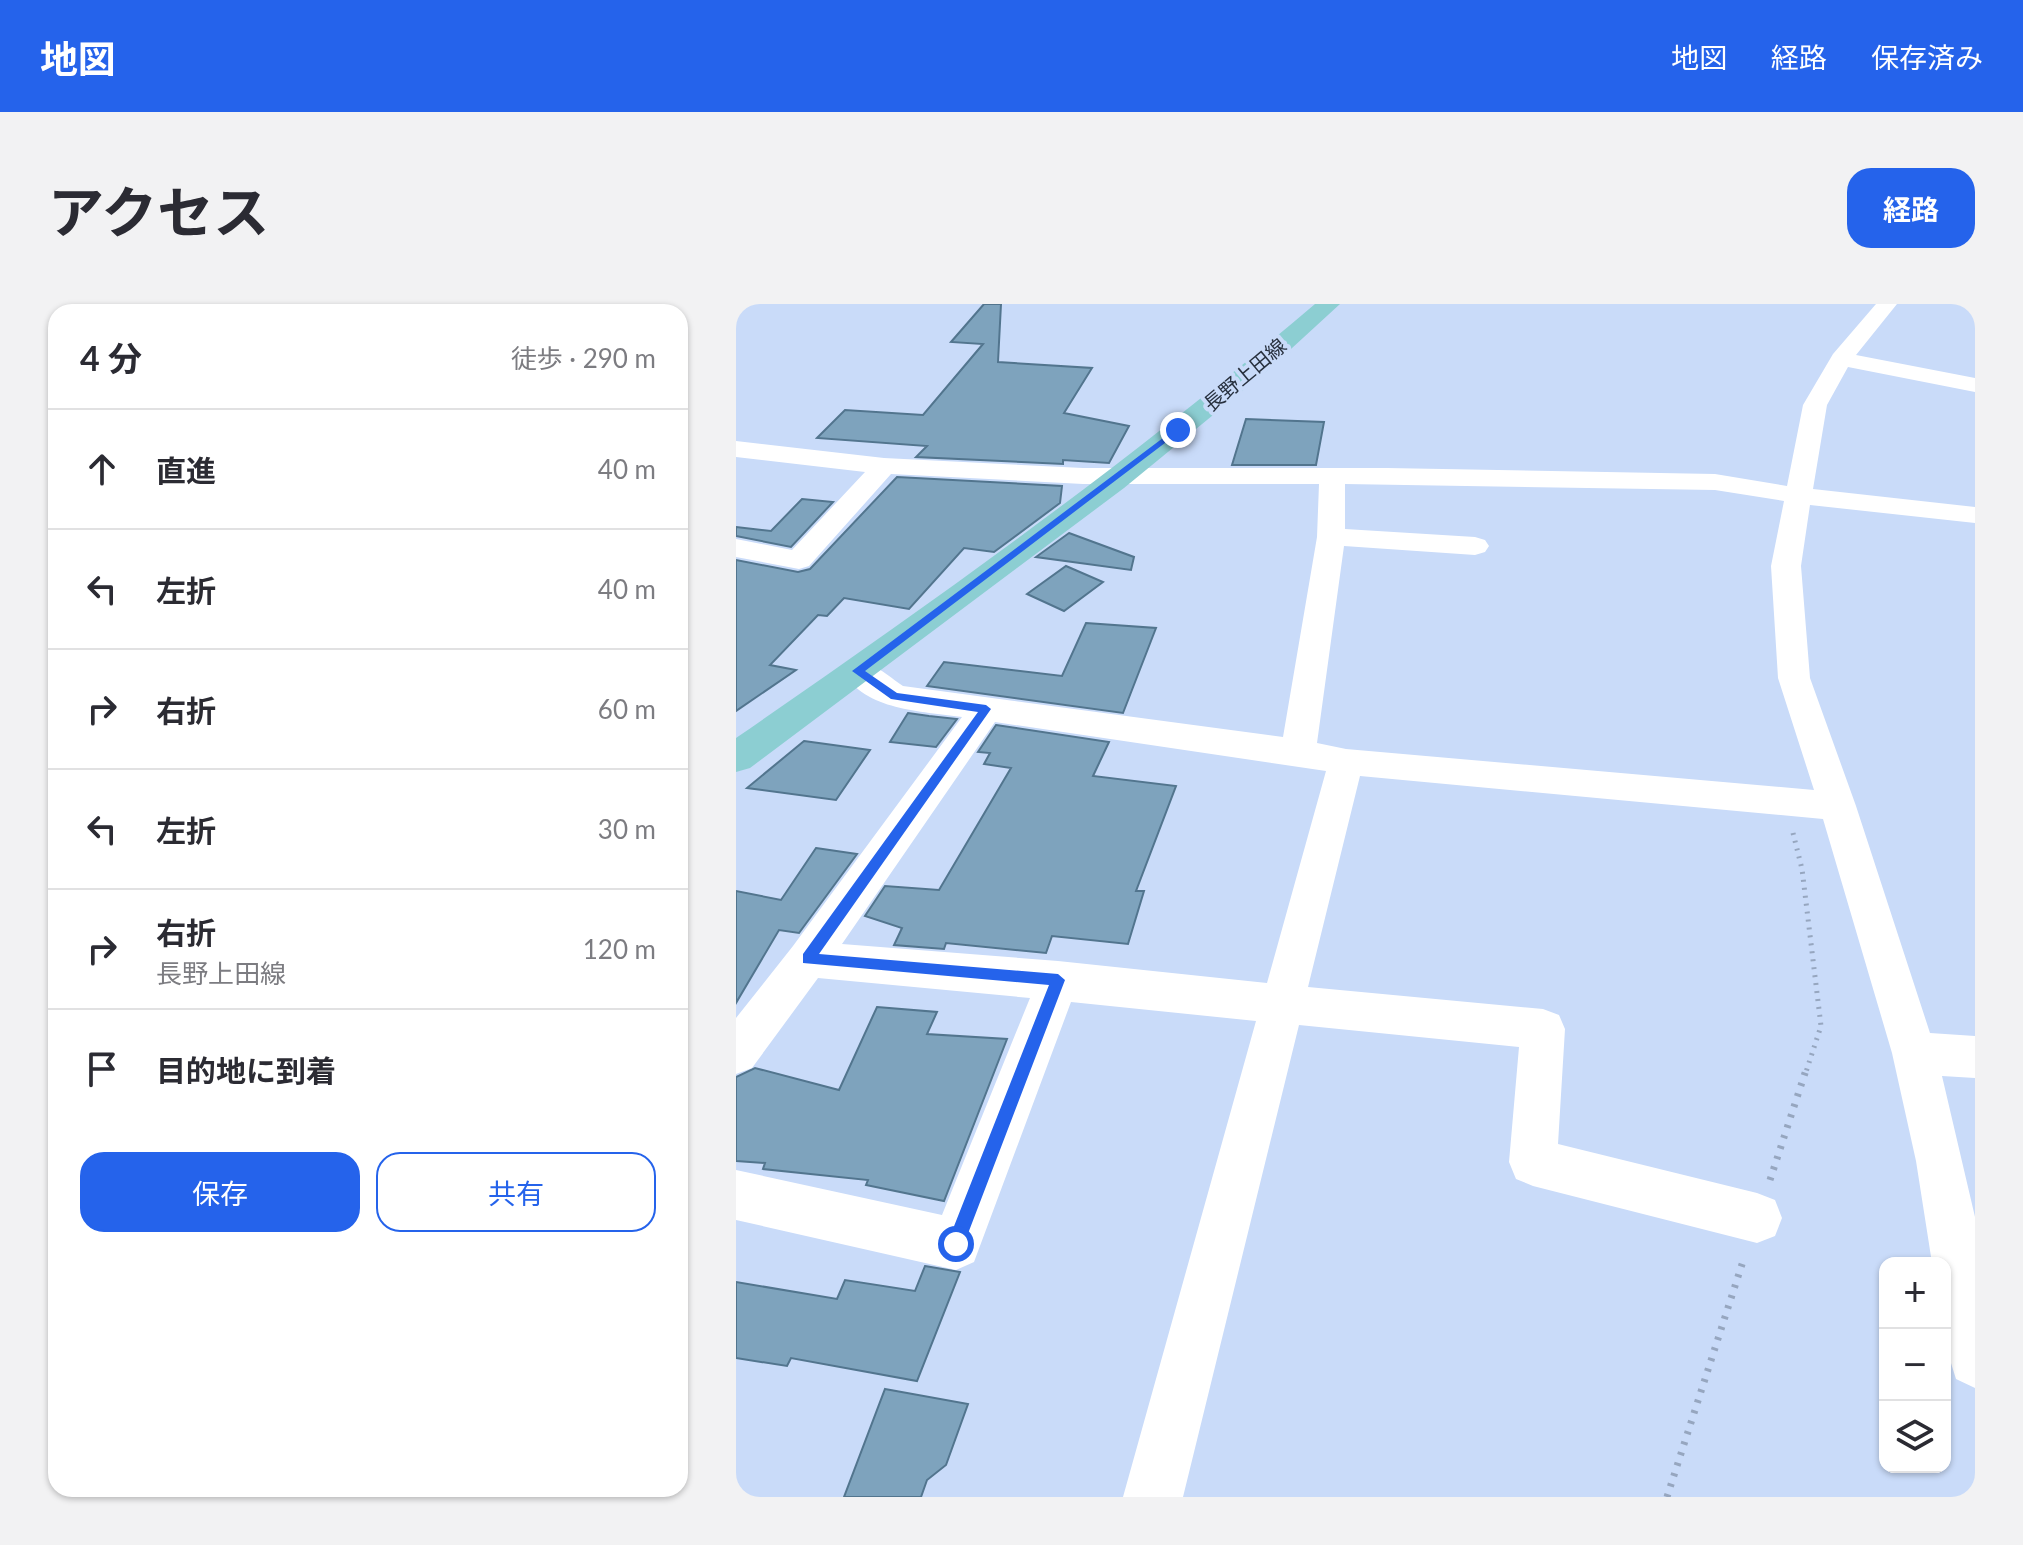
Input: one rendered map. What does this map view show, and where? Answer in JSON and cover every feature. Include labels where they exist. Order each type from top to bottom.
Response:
[{"type":"main road","name":"長野上田線","points":[[736,758],[1118,477],[1233,386],[1329,304]]},
{"type":"street","points":[[1879,305],[1841,359],[1815,405],[1786,566],[1794,678],[1838,806],[1914,1053],[1940,1161],[1975,1360]]},
{"type":"street","points":[[1841,359],[1975,385]]},
{"type":"street","points":[[736,449],[884,466],[1118,477],[1332,476],[1715,482],[1800,496],[1975,515]]},
{"type":"street","points":[[736,548],[799,560],[884,466]]},
{"type":"street","points":[[1298,752],[1331,537],[1332,476]]},
{"type":"street","points":[[1331,537],[1475,546]]},
{"type":"street","points":[[858,671],[895,696],[1298,752],[1346,762],[1838,806]]},
{"type":"street","points":[[736,1053],[808,959],[986,709]]},
{"type":"street","points":[[1153,1497],[1346,762]]},
{"type":"street","points":[[808,959],[1058,980],[1281,1005],[1543,1029],[1533,1162],[1757,1218]]},
{"type":"street","points":[[736,1195],[956,1244],[1058,980]]},
{"type":"street","points":[[1914,1053],[1975,1057]]},
{"type":"path","points":[[1667,1497],[1821,1026],[1802,869],[1785,802]]},
{"type":"building","points":[[984,304],[1001,304],[998,362],[1092,368],[1064,413],[1129,426],[1109,463],[1063,460],[1063,464],[916,457],[927,446],[817,438],[845,410],[923,415],[983,344],[951,342]]},
{"type":"building","points":[[1246,419],[1324,422],[1316,465],[1232,465]]},
{"type":"building","points":[[897,477],[1062,486],[1060,503],[994,552],[964,548],[909,609],[844,598],[827,616],[818,615],[770,665],[796,670],[736,711],[736,560],[798,572],[810,569]]},
{"type":"building","points":[[802,499],[833,502],[791,547],[736,536],[736,527],[771,531]]},
{"type":"building","points":[[1069,533],[1134,557],[1131,570],[1036,557]]},
{"type":"building","points":[[1066,566],[1103,582],[1064,611],[1027,594]]},
{"type":"building","points":[[1086,623],[1156,628],[1123,713],[927,686],[944,662],[1062,676]]},
{"type":"building","points":[[908,713],[957,719],[936,747],[890,742]]},
{"type":"building","points":[[996,725],[1109,742],[1093,776],[1176,786],[1136,891],[1144,891],[1128,944],[1052,936],[1046,953],[946,943],[944,949],[894,945],[902,928],[865,916],[885,886],[939,890],[1011,768],[984,764],[990,753],[978,752]]},
{"type":"building","points":[[804,741],[870,750],[836,800],[747,788]]},
{"type":"building","points":[[816,848],[857,854],[799,933],[779,930],[736,1003],[736,891],[781,900]]},
{"type":"building","points":[[877,1007],[937,1012],[927,1034],[1007,1039],[944,1201],[866,1185],[868,1180],[763,1169],[765,1163],[736,1161],[736,1077],[755,1068],[839,1090]]},
{"type":"building","points":[[925,1266],[960,1272],[917,1381],[791,1358],[787,1366],[736,1358],[736,1282],[837,1299],[845,1280],[915,1291]]},
{"type":"building","points":[[885,1389],[968,1404],[946,1465],[927,1480],[921,1497],[844,1497]]},
{"type":"route","points":[[956,1244],[1058,980],[808,959],[986,709],[895,696],[858,671],[1178,430]]}]
